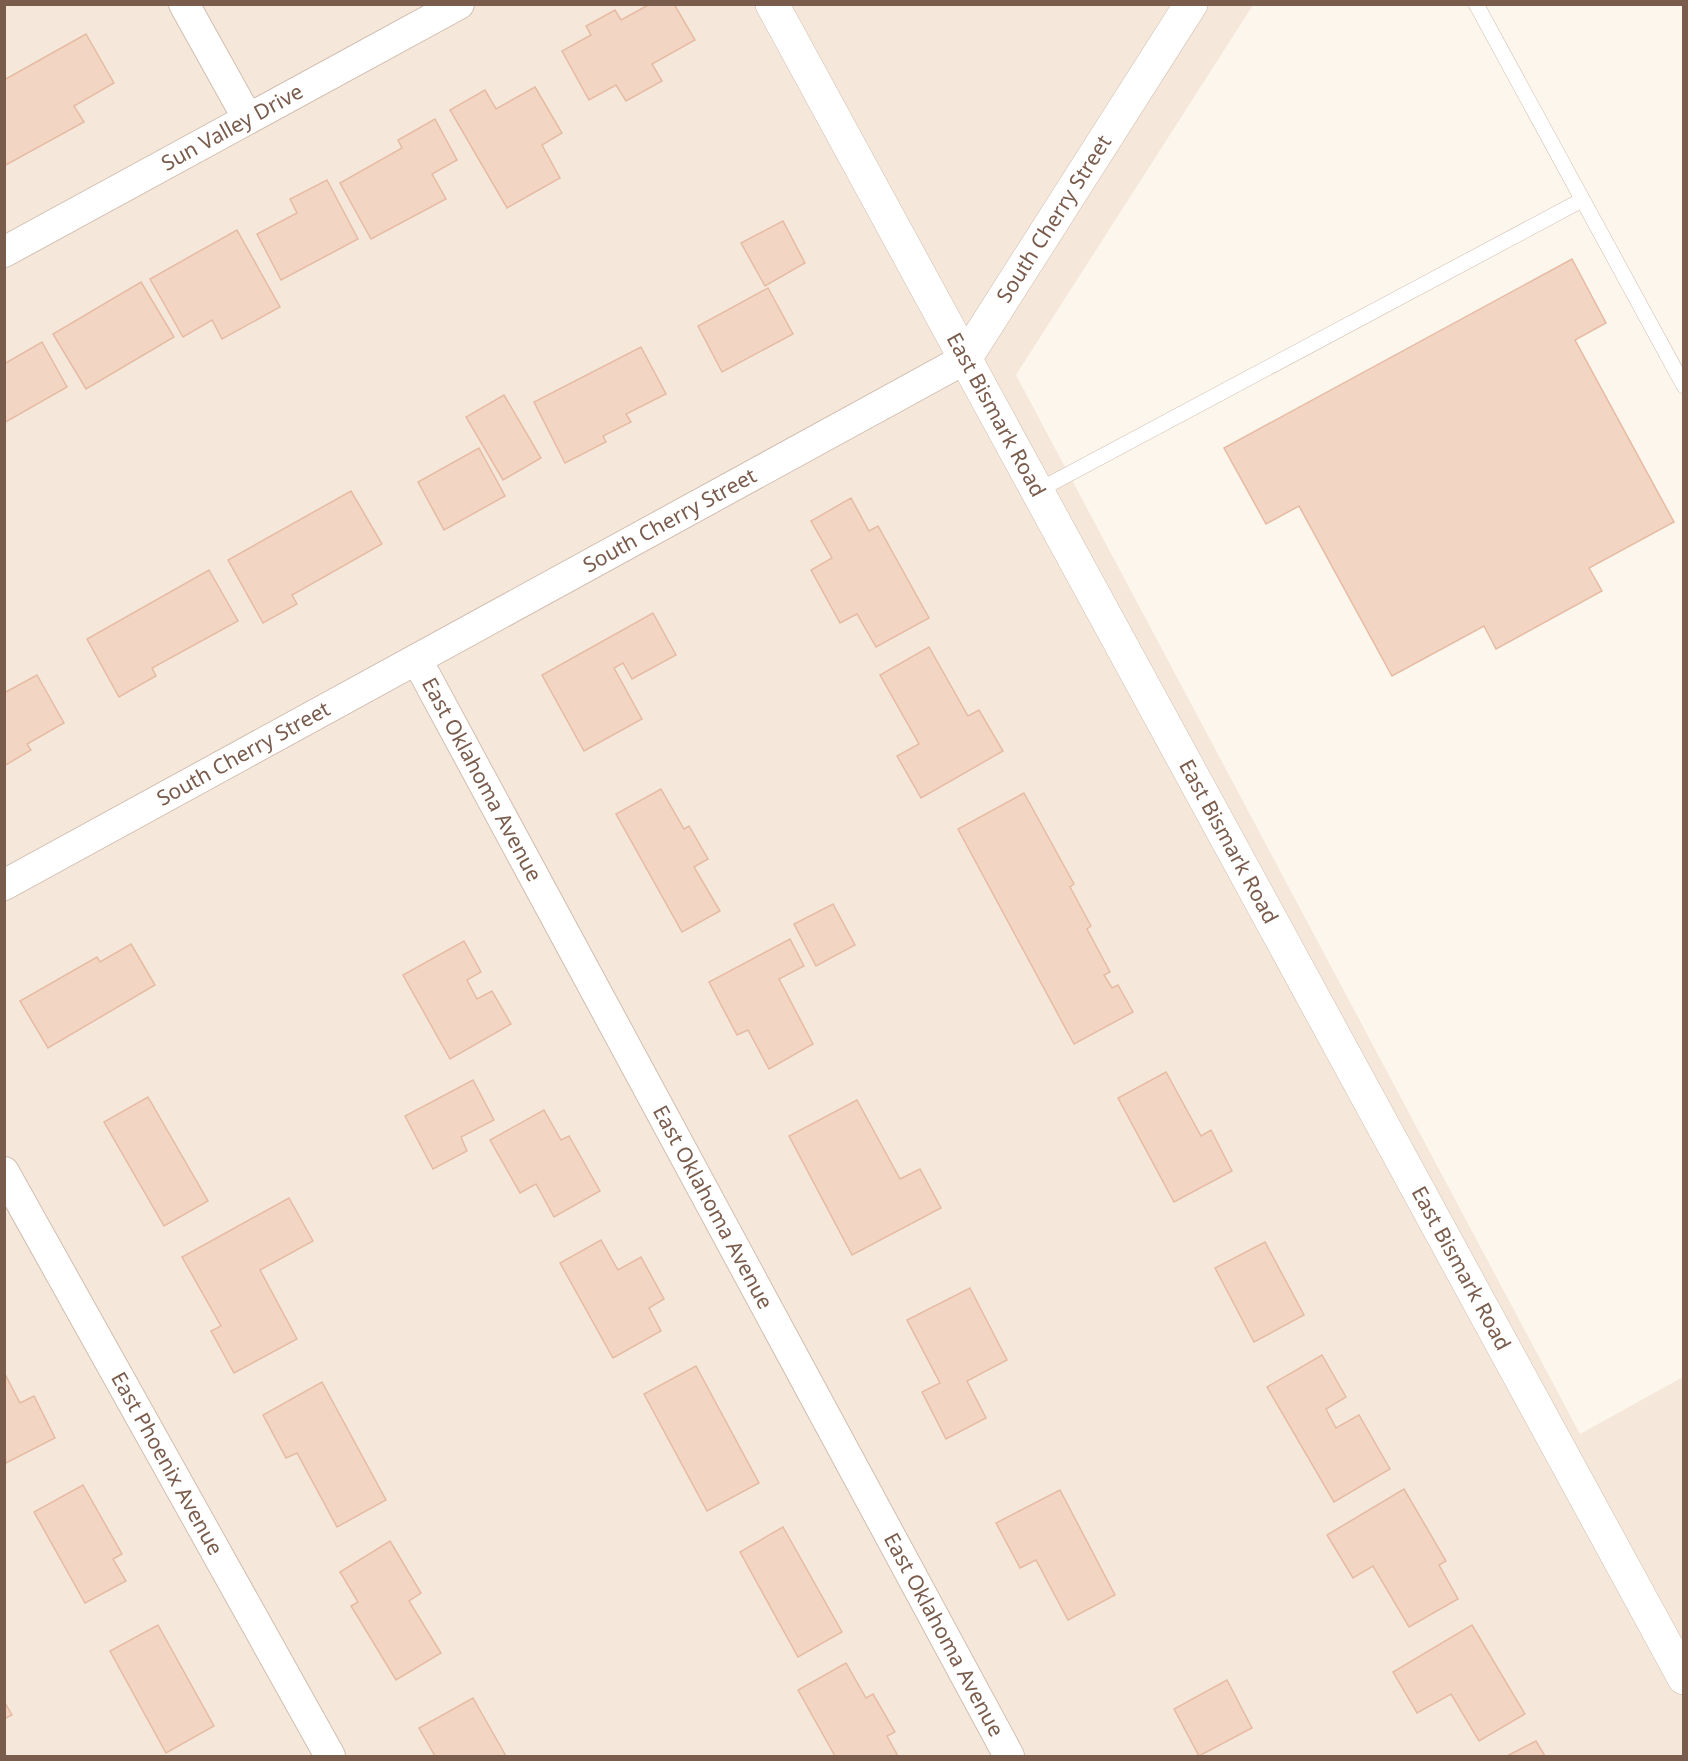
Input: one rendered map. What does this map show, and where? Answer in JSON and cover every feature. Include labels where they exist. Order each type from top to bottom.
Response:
[{"type":"street","points":[[184,4],[248,119]]},
{"type":"street","name":"Sun Valley Drive","points":[[4,252],[459,4]]},
{"type":"street","name":"East Bismark Road","points":[[772,4],[1683,1678]]},
{"type":"street","name":"South Cherry Street","points":[[4,885],[965,359],[1191,4]]},
{"type":"street","name":"East Oklahoma Avenue","points":[[417,660],[1009,1756]]},
{"type":"street","name":"East Phoenix Avenue","points":[[4,1172],[330,1756]]},
{"type":"lane","points":[[1476,4],[1683,386]]},
{"type":"lane","points":[[1037,491],[1582,200]]},
{"type":"shaded area","points":[[5,5],[1253,5],[1016,375],[1580,1434],[1683,1377],[1683,1756],[5,1756]]},
{"type":"building","points":[[650,4],[674,4],[695,40],[652,64],[662,81],[626,101],[616,85],[589,100],[562,51],[591,35],[586,26],[615,10],[621,20]]},
{"type":"building","points":[[86,34],[114,83],[74,106],[84,122],[4,166],[4,80]]},
{"type":"building","points":[[535,87],[562,133],[542,145],[560,178],[507,208],[450,110],[485,90],[496,109]]},
{"type":"building","points":[[435,119],[457,160],[432,174],[446,199],[371,239],[340,183],[402,148],[398,140]]},
{"type":"building","points":[[327,180],[358,239],[281,280],[257,234],[297,213],[290,199]]},
{"type":"building","points":[[783,221],[805,263],[765,286],[741,243]]},
{"type":"building","points":[[237,230],[280,307],[222,339],[212,320],[183,337],[150,279]]},
{"type":"building","points":[[1572,259],[1606,323],[1575,340],[1674,522],[1589,568],[1602,591],[1496,649],[1484,626],[1392,676],[1299,506],[1266,524],[1224,448]]},
{"type":"building","points":[[141,282],[174,337],[86,389],[53,334]]},
{"type":"building","points":[[768,288],[793,334],[722,372],[698,326]]},
{"type":"building","points":[[42,342],[67,387],[4,423],[4,364]]},
{"type":"building","points":[[641,347],[666,394],[626,414],[631,422],[603,436],[606,442],[565,463],[534,402]]},
{"type":"building","points":[[504,395],[541,458],[503,480],[466,417]]},
{"type":"building","points":[[479,448],[505,496],[444,530],[418,482]]},
{"type":"building","points":[[351,491],[382,544],[292,595],[297,604],[263,623],[228,560]]},
{"type":"building","points":[[851,498],[869,531],[878,526],[929,618],[876,647],[857,614],[840,623],[811,570],[832,558],[811,521]]},
{"type":"building","points":[[209,570],[238,621],[152,668],[156,676],[119,697],[87,639]]},
{"type":"building","points":[[653,613],[676,655],[632,679],[623,663],[614,668],[642,719],[584,751],[542,675]]},
{"type":"building","points":[[929,647],[968,716],[979,710],[1003,751],[921,798],[897,756],[919,744],[880,675]]},
{"type":"building","points":[[37,675],[64,723],[27,744],[31,750],[4,766],[4,693]]},
{"type":"building","points":[[661,789],[684,829],[689,826],[708,859],[694,867],[720,911],[682,932],[616,814]]},
{"type":"building","points":[[1024,793],[1074,884],[1070,887],[1091,926],[1087,929],[1110,972],[1104,975],[1112,988],[1118,985],[1133,1012],[1074,1044],[958,829]]},
{"type":"building","points":[[833,904],[855,945],[816,966],[794,924]]},
{"type":"building","points":[[790,939],[804,966],[779,979],[813,1044],[769,1069],[748,1030],[737,1035],[709,982]]},
{"type":"building","points":[[464,941],[481,972],[467,980],[477,999],[492,991],[511,1024],[450,1059],[403,975]]},
{"type":"building","points":[[131,944],[155,985],[48,1048],[20,1001],[97,957],[100,962]]},
{"type":"building","points":[[1166,1072],[1201,1136],[1211,1130],[1232,1171],[1174,1202],[1118,1098]]},
{"type":"building","points":[[473,1080],[494,1120],[461,1137],[467,1151],[433,1169],[405,1116]]},
{"type":"building","points":[[148,1097],[208,1201],[164,1226],[104,1122]]},
{"type":"building","points":[[857,1100],[900,1179],[920,1169],[941,1208],[852,1255],[789,1136]]},
{"type":"building","points":[[544,1110],[561,1140],[569,1136],[600,1191],[554,1217],[536,1184],[520,1193],[490,1140]]},
{"type":"building","points":[[289,1198],[313,1241],[260,1270],[297,1339],[234,1373],[211,1331],[221,1326],[182,1257]]},
{"type":"building","points":[[601,1240],[618,1270],[641,1257],[664,1299],[649,1308],[661,1331],[613,1358],[560,1263]]},
{"type":"building","points":[[1265,1242],[1304,1315],[1254,1342],[1215,1268]]},
{"type":"building","points":[[970,1288],[1007,1360],[967,1381],[986,1418],[946,1439],[922,1392],[940,1383],[907,1320]]},
{"type":"building","points":[[1322,1355],[1346,1397],[1326,1409],[1336,1428],[1359,1415],[1390,1469],[1334,1502],[1267,1387]]},
{"type":"building","points":[[696,1366],[759,1483],[707,1511],[644,1394]]},
{"type":"building","points":[[4,1372],[20,1403],[34,1396],[55,1438],[4,1464]]},
{"type":"building","points":[[322,1382],[386,1500],[337,1527],[297,1453],[286,1458],[263,1415]]},
{"type":"building","points":[[83,1485],[122,1554],[113,1559],[126,1581],[85,1603],[34,1512]]},
{"type":"building","points":[[1404,1489],[1446,1561],[1439,1565],[1458,1599],[1409,1627],[1373,1566],[1353,1578],[1327,1535]]},
{"type":"building","points":[[1060,1490],[1115,1595],[1068,1620],[1036,1560],[1020,1568],[996,1523]]},
{"type":"building","points":[[783,1527],[842,1632],[798,1657],[740,1552]]},
{"type":"building","points":[[390,1541],[421,1593],[409,1601],[441,1653],[396,1680],[351,1606],[358,1602],[340,1572]]},
{"type":"building","points":[[158,1625],[214,1726],[166,1753],[110,1651]]},
{"type":"building","points":[[1472,1625],[1525,1714],[1479,1741],[1451,1694],[1417,1713],[1393,1672]]},
{"type":"building","points":[[846,1663],[866,1698],[873,1694],[895,1732],[887,1736],[898,1756],[835,1756],[798,1690]]},
{"type":"building","points":[[1227,1680],[1252,1728],[1199,1756],[1174,1709]]},
{"type":"building","points":[[473,1698],[506,1756],[435,1756],[419,1728]]},
{"type":"building","points":[[4,1701],[12,1715],[4,1719]]},
{"type":"building","points":[[1536,1741],[1545,1756],[1507,1756]]}]
